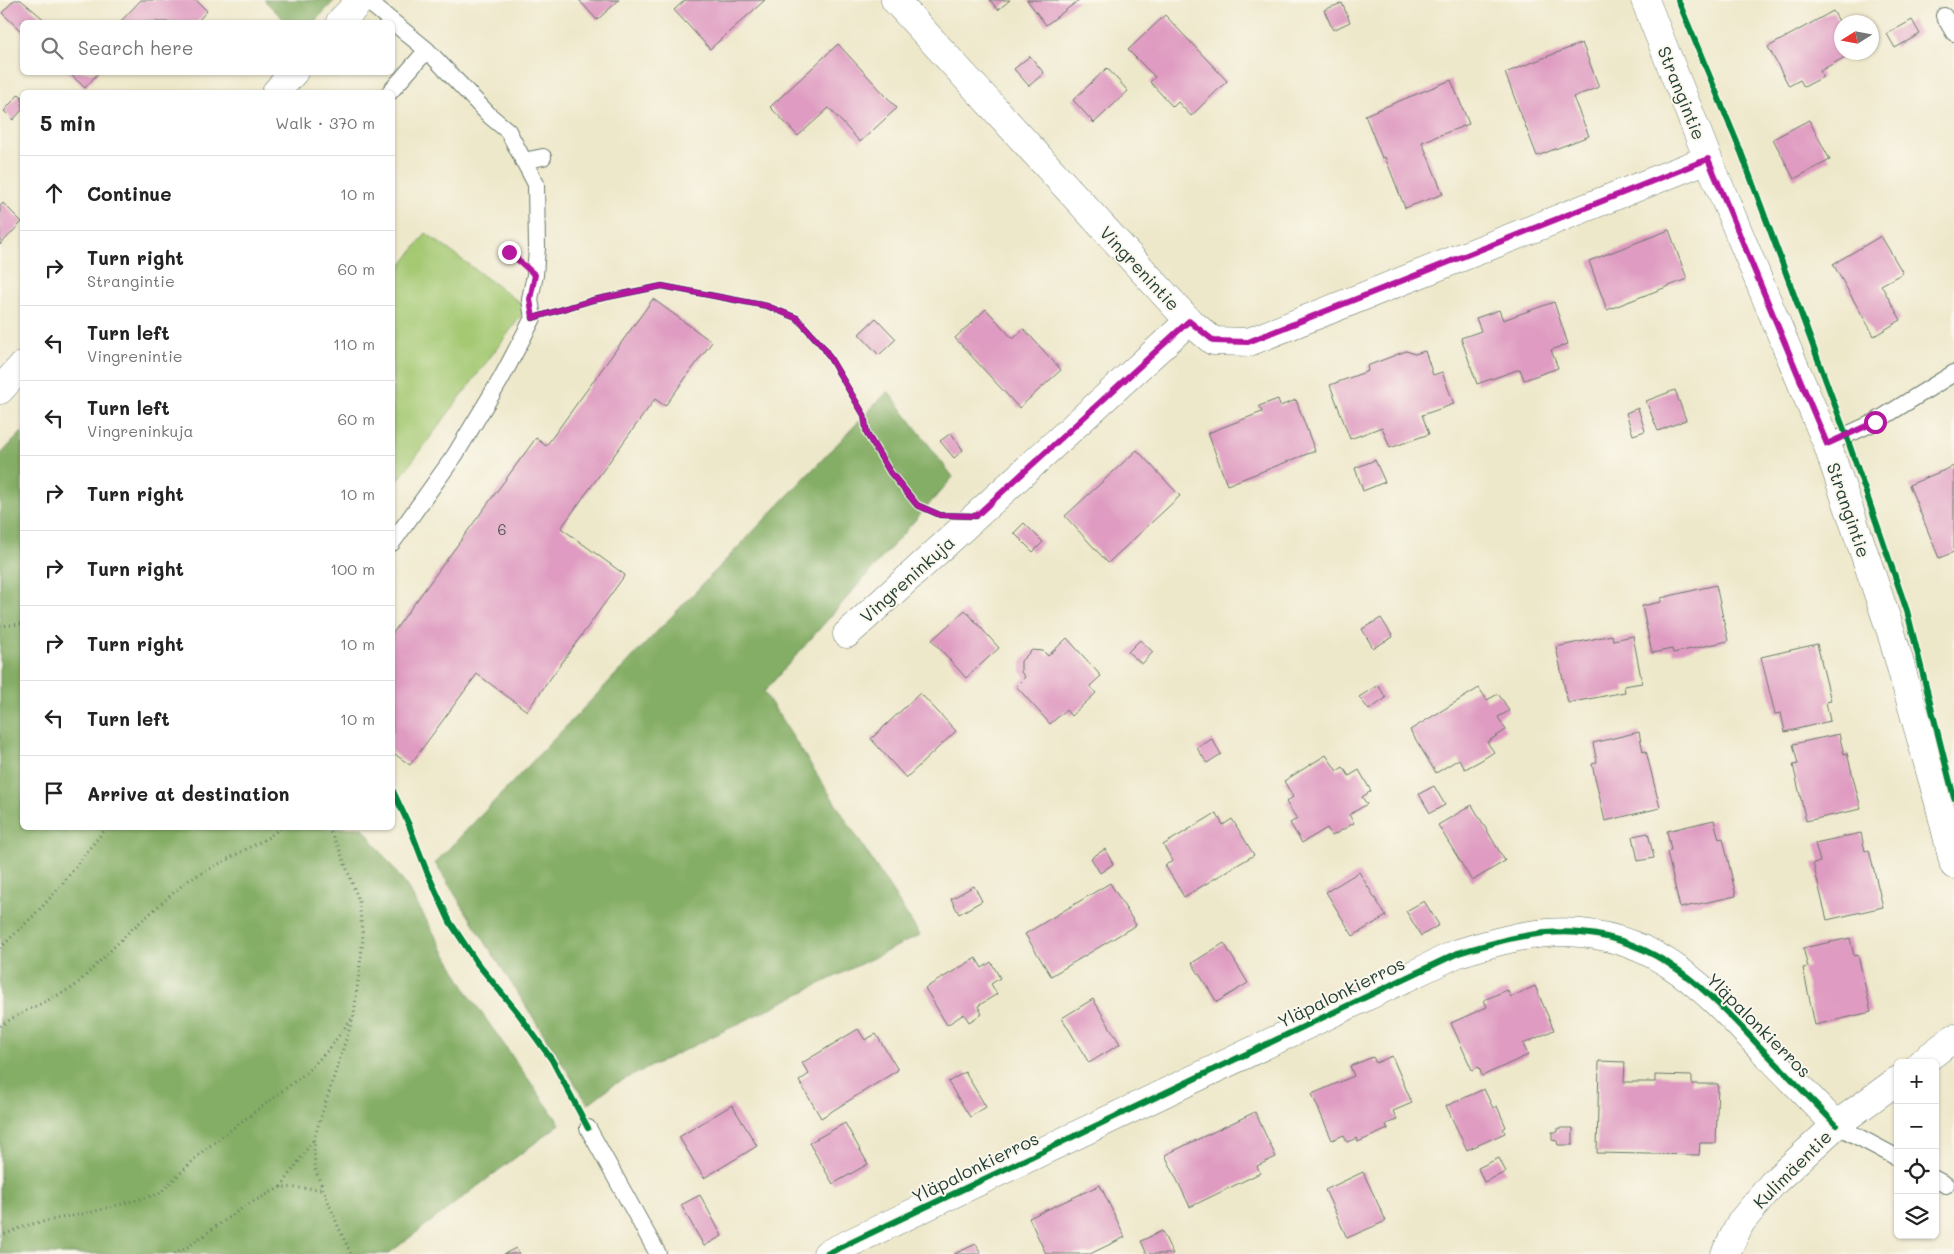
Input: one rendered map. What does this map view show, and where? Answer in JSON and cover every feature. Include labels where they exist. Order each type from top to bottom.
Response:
[{"type":"street","points":[[342,20],[361,0]]},
{"type":"street","name":"Vingrenintie","points":[[895,0],[1189,321],[1214,341],[1248,342],[1708,159]]},
{"type":"street","name":"Strangintie","points":[[1645,0],[1708,159],[1827,444],[1891,632],[1939,803],[1954,865]]},
{"type":"street","points":[[278,90],[291,75]]},
{"type":"street","name":"Vingreninkuja","points":[[847,634],[1189,321]]},
{"type":"street","points":[[0,390],[20,368]]},
{"type":"street","name":"Yläpalonkierros","points":[[827,1254],[1458,953],[1513,936],[1543,933],[1581,933],[1624,941],[1690,977],[1723,1008],[1836,1125]]},
{"type":"street","points":[[1926,1059],[1954,1038]]},
{"type":"street","name":"Kulimäentie","points":[[1725,1254],[1741,1222],[1773,1183],[1836,1125],[1894,1083]]},
{"type":"lane","points":[[366,0],[390,20]]},
{"type":"lane","points":[[1944,16],[1954,33]]},
{"type":"lane","points":[[395,24],[427,50],[465,87],[490,116],[508,131],[536,184],[537,248],[535,275],[530,299],[533,318],[501,379],[455,455],[395,539]]},
{"type":"lane","points":[[392,90],[427,50]]},
{"type":"lane","points":[[523,161],[543,157]]},
{"type":"lane","points":[[1827,444],[1875,422],[1954,373]]},
{"type":"lane","points":[[1836,1125],[1894,1156]]},
{"type":"lane","points":[[588,1128],[658,1254]]},
{"type":"path","points":[[0,626],[20,624]]},
{"type":"path","points":[[0,948],[20,930],[59,888],[88,849],[105,830]]},
{"type":"path","points":[[0,1026],[74,987],[130,931],[187,881],[269,837],[278,830]]},
{"type":"path","points":[[174,1254],[186,1248],[245,1206],[281,1187],[314,1138],[354,1015],[363,940],[359,902],[339,848],[329,830]]},
{"type":"path","points":[[0,1236],[31,1224],[92,1212],[159,1194],[203,1151],[306,1073],[329,1049],[354,1015]]},
{"type":"path","points":[[314,1138],[315,1169],[351,1254]]},
{"type":"path","points":[[281,1187],[323,1190]]},
{"type":"green space","points":[[264,0],[335,0],[316,20],[284,20]]},
{"type":"green space","points":[[426,233],[527,308],[395,484],[395,274]]},
{"type":"green space","points":[[888,391],[953,477],[764,692],[920,935],[613,1085],[588,1104],[435,863]]},
{"type":"green space","points":[[20,434],[20,830],[364,830],[408,888],[469,995],[560,1124],[388,1254],[0,1254],[0,455]]},
{"type":"building","points":[[14,0],[21,0],[45,20],[20,20],[20,30],[2,13]]},
{"type":"building","points":[[141,0],[196,0],[207,11],[199,20],[122,20]]},
{"type":"building","points":[[579,0],[619,0],[597,20]]},
{"type":"building","points":[[685,0],[765,0],[710,49],[674,10]]},
{"type":"building","points":[[990,0],[1010,0],[998,10]]},
{"type":"building","points":[[1027,0],[1079,0],[1046,25]]},
{"type":"building","points":[[1342,3],[1350,22],[1333,30],[1324,10]]},
{"type":"building","points":[[1833,11],[1835,15],[1834,60],[1840,60],[1820,71],[1823,77],[1804,87],[1800,80],[1789,86],[1768,47]]},
{"type":"building","points":[[1165,15],[1227,81],[1191,116],[1178,102],[1173,107],[1150,82],[1155,77],[1128,50]]},
{"type":"building","points":[[1912,20],[1920,34],[1895,48],[1887,34]]},
{"type":"building","points":[[1582,43],[1599,87],[1573,97],[1589,136],[1537,156],[1505,73]]},
{"type":"building","points":[[838,44],[897,108],[860,142],[829,108],[798,136],[770,107]]},
{"type":"building","points":[[1030,56],[1044,73],[1029,86],[1014,69]]},
{"type":"building","points":[[1107,68],[1128,91],[1094,123],[1073,100]]},
{"type":"building","points":[[71,75],[96,75],[85,88]]},
{"type":"building","points":[[1451,80],[1469,124],[1422,142],[1443,194],[1405,208],[1385,157],[1382,158],[1365,115]]},
{"type":"building","points":[[19,94],[20,112],[13,120],[4,111]]},
{"type":"building","points":[[1809,120],[1830,160],[1794,179],[1773,139]]},
{"type":"building","points":[[3,203],[20,220],[20,224],[0,245],[0,206]]},
{"type":"building","points":[[1669,230],[1687,279],[1607,310],[1589,261]]},
{"type":"building","points":[[1881,236],[1903,273],[1881,285],[1901,320],[1874,336],[1833,264]]},
{"type":"building","points":[[653,299],[712,342],[665,406],[655,399],[561,528],[625,575],[527,711],[477,674],[410,765],[395,754],[395,630],[536,438],[546,446]]},
{"type":"building","points":[[1554,302],[1568,344],[1551,350],[1558,368],[1524,380],[1520,369],[1477,384],[1461,338],[1481,331],[1476,318],[1499,310],[1503,320]]},
{"type":"building","points":[[986,309],[1013,339],[1024,329],[1061,370],[1019,408],[955,338]]},
{"type":"building","points":[[876,318],[896,339],[879,355],[859,334]]},
{"type":"building","points":[[1406,351],[1415,354],[1425,351],[1433,375],[1442,372],[1454,404],[1422,415],[1429,434],[1390,448],[1382,427],[1350,439],[1330,385],[1368,371],[1367,366]]},
{"type":"building","points":[[1675,390],[1686,420],[1658,431],[1646,401]]},
{"type":"building","points":[[1278,399],[1280,406],[1296,400],[1315,451],[1227,485],[1208,433],[1262,412],[1259,406]]},
{"type":"building","points":[[1638,408],[1645,431],[1633,435],[1626,413]]},
{"type":"building","points":[[951,433],[963,450],[954,458],[940,441]]},
{"type":"building","points":[[1137,450],[1180,496],[1108,563],[1065,516]]},
{"type":"building","points":[[1375,460],[1385,482],[1363,491],[1355,468]]},
{"type":"building","points":[[1954,466],[1954,552],[1939,558],[1909,485]]},
{"type":"building","points":[[1024,523],[1043,542],[1033,552],[1014,533]]},
{"type":"building","points":[[1716,585],[1728,641],[1673,653],[1672,649],[1652,653],[1642,606],[1661,602],[1661,598]]},
{"type":"building","points":[[965,610],[999,648],[966,678],[932,640]]},
{"type":"building","points":[[1381,618],[1393,637],[1373,648],[1362,629]]},
{"type":"building","points":[[1612,635],[1613,640],[1633,636],[1642,683],[1624,686],[1625,692],[1568,703],[1556,647]]},
{"type":"building","points":[[1067,638],[1101,676],[1090,686],[1096,693],[1071,716],[1066,710],[1050,724],[1016,686],[1025,677],[1021,672],[1021,661],[1032,650],[1043,651],[1048,656]]},
{"type":"building","points":[[1140,640],[1153,652],[1142,664],[1128,652]]},
{"type":"building","points":[[1817,644],[1831,701],[1826,702],[1830,721],[1785,732],[1781,713],[1775,714],[1761,657]]},
{"type":"building","points":[[1378,685],[1386,698],[1369,710],[1359,697]]},
{"type":"building","points":[[1479,688],[1487,700],[1498,694],[1504,702],[1509,711],[1498,717],[1506,730],[1487,742],[1494,752],[1480,761],[1465,769],[1459,759],[1436,773],[1410,730]]},
{"type":"building","points":[[920,693],[956,731],[906,778],[871,739]]},
{"type":"building","points":[[1639,732],[1643,752],[1646,751],[1660,808],[1605,821],[1592,764],[1597,762],[1593,743]]},
{"type":"building","points":[[1839,734],[1844,754],[1847,753],[1861,809],[1806,821],[1793,765],[1798,764],[1793,744]]},
{"type":"building","points":[[1212,739],[1221,754],[1207,763],[1197,748]]},
{"type":"building","points":[[1326,755],[1337,771],[1343,767],[1349,776],[1359,770],[1371,791],[1362,797],[1367,804],[1349,815],[1354,823],[1332,836],[1327,828],[1302,843],[1290,823],[1297,819],[1286,802],[1293,797],[1284,781]]},
{"type":"building","points":[[1434,786],[1445,805],[1430,813],[1419,794]]},
{"type":"building","points":[[1472,805],[1505,861],[1472,881],[1438,825]]},
{"type":"building","points":[[1216,813],[1223,825],[1232,819],[1254,855],[1184,897],[1165,865],[1173,861],[1163,845]]},
{"type":"building","points":[[1714,820],[1719,839],[1723,838],[1736,896],[1680,908],[1667,852],[1671,850],[1667,831]]},
{"type":"building","points":[[1648,833],[1654,858],[1638,861],[1633,836]]},
{"type":"building","points":[[1861,833],[1865,851],[1869,850],[1883,907],[1827,920],[1813,863],[1820,862],[1815,843]]},
{"type":"building","points":[[1105,849],[1113,864],[1100,873],[1091,858]]},
{"type":"building","points":[[1359,872],[1386,916],[1353,936],[1326,892]]},
{"type":"building","points":[[1110,883],[1136,925],[1051,976],[1025,934]]},
{"type":"building","points":[[974,886],[982,901],[959,914],[951,899]]},
{"type":"building","points":[[1424,901],[1439,925],[1421,936],[1406,911]]},
{"type":"building","points":[[1850,938],[1854,956],[1858,955],[1871,1012],[1815,1025],[1803,968],[1808,967],[1803,948]]},
{"type":"building","points":[[1224,943],[1248,983],[1217,1002],[1192,963]]},
{"type":"building","points":[[976,958],[982,968],[991,962],[1000,978],[991,984],[997,994],[978,1006],[982,1014],[969,1022],[964,1014],[947,1025],[925,988]]},
{"type":"building","points":[[1535,986],[1554,1030],[1523,1044],[1528,1055],[1482,1076],[1479,1067],[1472,1070],[1451,1023],[1487,1007],[1484,1000],[1507,990],[1511,997]]},
{"type":"building","points":[[1093,999],[1120,1044],[1089,1063],[1062,1018]]},
{"type":"building","points":[[858,1029],[865,1040],[876,1034],[898,1070],[821,1118],[799,1081],[809,1074],[802,1063]]},
{"type":"building","points":[[1392,1056],[1412,1103],[1393,1111],[1397,1120],[1386,1124],[1388,1129],[1358,1142],[1357,1138],[1347,1142],[1344,1135],[1332,1140],[1312,1094],[1354,1076],[1350,1066],[1373,1057],[1376,1063]]},
{"type":"building","points":[[1599,1061],[1625,1062],[1624,1082],[1655,1082],[1655,1075],[1692,1076],[1692,1084],[1718,1084],[1716,1143],[1700,1143],[1699,1155],[1597,1153]]},
{"type":"building","points":[[965,1072],[986,1107],[970,1117],[948,1082]]},
{"type":"building","points":[[1484,1089],[1493,1108],[1497,1106],[1506,1127],[1503,1129],[1505,1133],[1467,1150],[1446,1106]]},
{"type":"building","points":[[732,1105],[757,1146],[704,1178],[679,1137]]},
{"type":"building","points":[[1255,1112],[1276,1157],[1257,1166],[1260,1173],[1190,1207],[1165,1155]]},
{"type":"building","points":[[845,1123],[868,1164],[833,1184],[809,1143]]},
{"type":"building","points":[[1558,1128],[1573,1128],[1573,1145],[1558,1145],[1557,1141],[1552,1140],[1552,1132],[1558,1132]]},
{"type":"building","points":[[1499,1158],[1506,1172],[1484,1182],[1478,1168]]},
{"type":"building","points":[[1363,1172],[1386,1221],[1347,1238],[1325,1190]]},
{"type":"building","points":[[1100,1185],[1125,1237],[1090,1254],[1046,1254],[1029,1218]]},
{"type":"building","points":[[700,1195],[722,1236],[704,1246],[681,1205]]},
{"type":"building","points":[[1162,1231],[1173,1254],[1147,1254],[1141,1241]]},
{"type":"building","points":[[976,1244],[981,1254],[954,1254]]},
{"type":"building","points":[[516,1248],[519,1254],[504,1254]]},
{"type":"cycle path","points":[[1678,0],[1741,152],[1846,435],[1907,611],[1954,798]]},
{"type":"cycle path","points":[[533,318],[593,300],[662,286],[767,306],[797,318],[824,348],[864,415],[867,434],[890,472],[917,505],[940,515],[976,516]]},
{"type":"cycle path","points":[[395,795],[450,922],[477,963],[518,1013],[552,1060],[588,1128]]},
{"type":"cycle path","points":[[827,1254],[1458,953],[1534,934],[1565,932],[1610,938],[1636,946],[1660,958],[1703,990],[1836,1125]]},
{"type":"route","points":[[509,252],[535,275],[530,299],[533,318],[593,300],[662,286],[767,306],[797,318],[824,348],[864,415],[867,434],[890,472],[917,505],[940,515],[976,516],[1189,321],[1214,341],[1248,342],[1708,159],[1827,444],[1875,422]]}]
